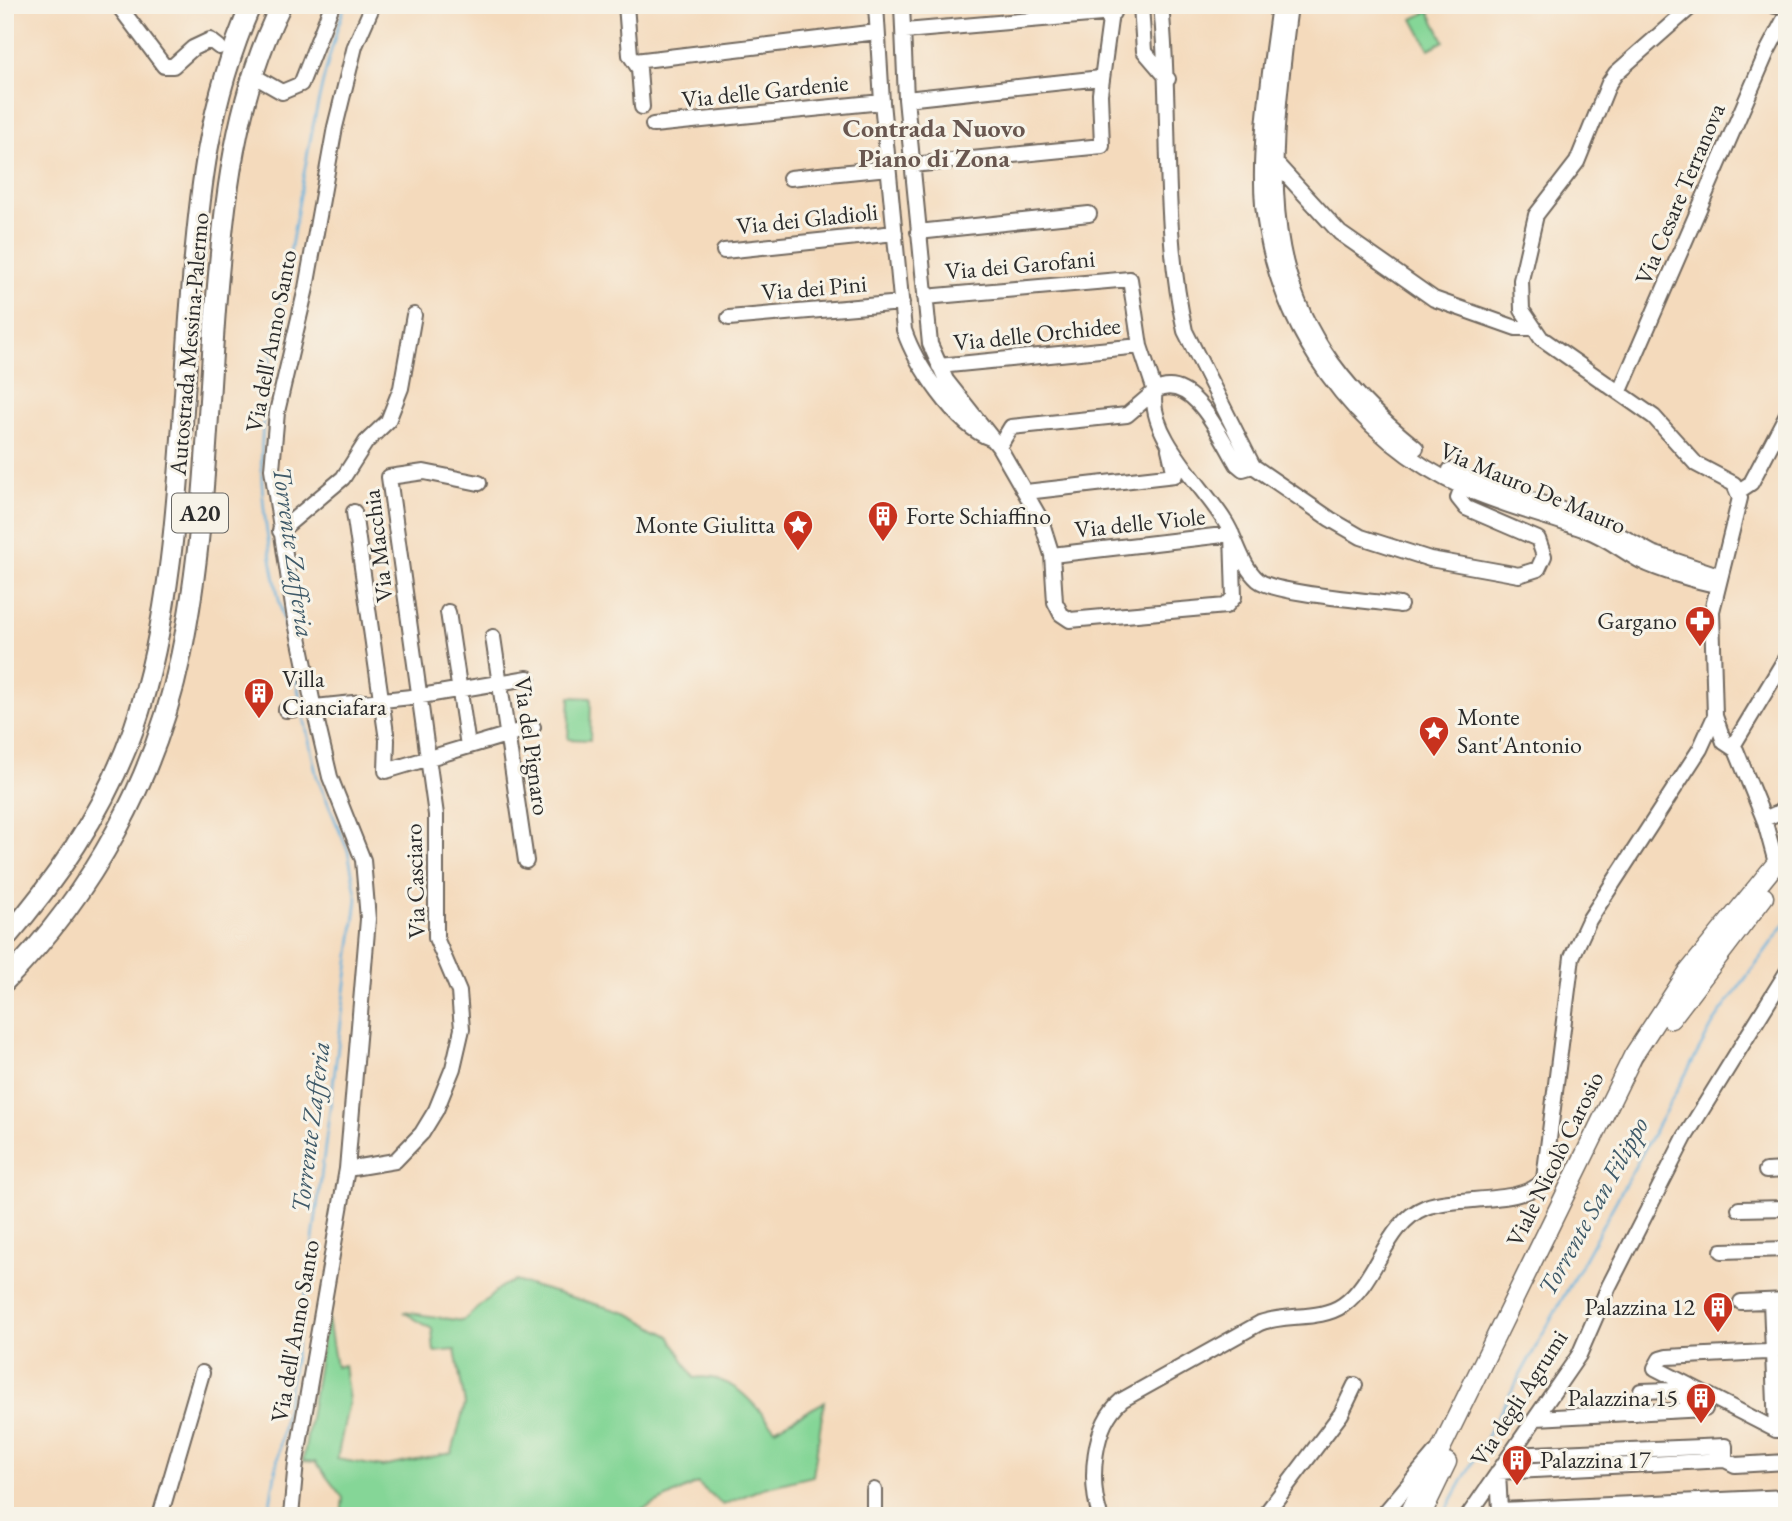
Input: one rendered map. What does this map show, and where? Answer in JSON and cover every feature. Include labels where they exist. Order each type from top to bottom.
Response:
[{"type":"highway","name":"Autostrada Messina-Palermo","points":[[5,939],[73,852],[91,821],[134,728],[149,676],[166,588],[205,150],[225,72],[251,5]]},
{"type":"highway","name":"Autostrada Messina-Palermo","points":[[5,981],[56,924],[117,829],[144,775],[176,679],[196,552],[222,229],[232,152],[250,82],[281,5]]},
{"type":"main road","name":"Viale Nicolò Carosio","points":[[1408,1516],[1640,1045],[1696,961],[1784,856]]},
{"type":"main road","name":"Viale Nicolò Carosio","points":[[1421,1516],[1644,1062],[1784,856]]},
{"type":"street","points":[[118,5],[164,66],[173,66],[192,48],[210,40],[219,47]]},
{"type":"street","points":[[261,80],[282,92],[301,84],[332,5]]},
{"type":"street","name":"Via dell'Anno Santo","points":[[290,1516],[296,1462],[347,1169],[364,988],[368,893],[359,847],[330,777],[312,709],[280,531],[272,470],[277,412],[298,326],[335,127],[359,33],[373,5]]},
{"type":"street","points":[[626,5],[630,55],[639,69],[642,107]]},
{"type":"street","points":[[876,5],[888,168],[902,303],[910,346],[928,378],[973,429],[997,443]]},
{"type":"street","points":[[902,5],[906,99],[930,344],[946,380],[997,443],[1026,492],[1047,536],[1052,555],[1055,602],[1061,614],[1070,620],[1226,606],[1234,597],[1232,534]]},
{"type":"street","points":[[1140,5],[1144,51],[1168,79]]},
{"type":"street","points":[[1161,5],[1168,79],[1173,246],[1180,308],[1185,331],[1253,466],[1361,537],[1453,565],[1519,575],[1538,569],[1544,556],[1538,539],[1466,508],[1458,498],[1461,487]]},
{"type":"street","name":"Via Mauro De Mauro","points":[[1279,5],[1268,161],[1276,220],[1296,297],[1322,350],[1366,405],[1414,447],[1459,475],[1591,519],[1652,553],[1717,580]]},
{"type":"street","name":"Via Mauro De Mauro","points":[[1290,5],[1263,205],[1274,264],[1287,302],[1327,377],[1365,420],[1426,468],[1461,487],[1590,531],[1649,565],[1717,580]]},
{"type":"street","points":[[1693,5],[1616,74],[1604,95],[1577,162],[1536,215],[1521,280],[1522,310],[1532,328],[1660,422],[1696,464],[1734,484],[1739,491],[1740,507],[1717,580],[1711,623],[1715,716],[1724,742],[1733,746],[1765,822],[1784,856]]},
{"type":"street","points":[[905,31],[1112,9],[1101,78],[1102,146],[912,165]]},
{"type":"street","name":"Via Cesare Terranova","points":[[1620,391],[1766,52],[1780,10]]},
{"type":"street","points":[[635,61],[877,32]]},
{"type":"street","points":[[906,99],[1101,78]]},
{"type":"street","name":"Via delle Gardenie","points":[[653,125],[882,102]]},
{"type":"street","points":[[1268,161],[1340,233],[1433,299],[1516,328],[1532,328]]},
{"type":"street","points":[[790,178],[888,168]]},
{"type":"street","points":[[918,232],[1089,214]]},
{"type":"street","name":"Via dei Gladioli","points":[[724,251],[895,233]]},
{"type":"street","name":"Via dei Garofani","points":[[925,297],[1130,279],[1140,346]]},
{"type":"street","name":"Via dei Pini","points":[[729,318],[902,303]]},
{"type":"street","points":[[280,531],[343,478],[366,442],[388,421],[401,388],[414,315]]},
{"type":"street","points":[[1026,492],[1175,475],[1167,438],[1152,402],[1155,391],[1140,346]]},
{"type":"street","name":"Via delle Orchidee","points":[[939,366],[1140,346]]},
{"type":"street","points":[[997,443],[1011,427],[1128,415],[1162,387],[1178,388],[1201,405],[1237,464],[1243,469],[1253,466]]},
{"type":"street","points":[[1739,491],[1751,484],[1786,415]]},
{"type":"street","points":[[1167,438],[1232,534],[1239,554],[1259,581],[1286,589],[1400,605]]},
{"type":"street","name":"Via Macchia","points":[[421,696],[389,477],[424,472],[479,483]]},
{"type":"street","points":[[354,512],[387,740],[386,771],[533,727]]},
{"type":"street","name":"Via delle Viole","points":[[1052,555],[1232,534]]},
{"type":"street","points":[[448,612],[468,746]]},
{"type":"street","name":"Via del Pignaro","points":[[493,637],[526,861]]},
{"type":"street","points":[[1733,746],[1787,656]]},
{"type":"street","points":[[290,710],[421,696],[528,678]]},
{"type":"street","name":"Via Casciaro","points":[[347,1169],[390,1163],[408,1150],[436,1110],[453,1068],[460,1038],[462,1009],[459,992],[436,938],[437,826],[421,696]]},
{"type":"street","points":[[1100,1516],[1094,1486],[1095,1466],[1103,1425],[1110,1411],[1122,1400],[1260,1323],[1286,1316],[1323,1313],[1344,1304],[1357,1291],[1403,1223],[1422,1209],[1438,1203],[1518,1194],[1540,1185],[1548,1163],[1572,957],[1584,928],[1700,749],[1715,716]]},
{"type":"street","points":[[1765,822],[1780,812],[1787,803]]},
{"type":"street","points":[[1765,822],[1784,856]]},
{"type":"street","name":"Via degli Agrumi","points":[[1468,1516],[1579,1355],[1619,1264],[1704,1102],[1787,972]]},
{"type":"street","points":[[1766,1171],[1787,1170]]},
{"type":"street","points":[[1739,1209],[1787,1208]]},
{"type":"street","points":[[1722,1251],[1787,1249]]},
{"type":"street","points":[[1741,1301],[1787,1300]]},
{"type":"street","points":[[1772,1301],[1780,1349],[1781,1430],[1656,1368],[1660,1359],[1667,1357],[1780,1349]]},
{"type":"street","points":[[160,1516],[202,1373]]},
{"type":"street","points":[[1264,1516],[1341,1414],[1355,1385]]},
{"type":"street","points":[[1536,1418],[1636,1413],[1705,1409],[1671,1390],[1641,1391],[1636,1413]]},
{"type":"street","points":[[1382,1516],[1443,1444]]},
{"type":"street","points":[[1510,1455],[1725,1446],[1725,1460]]},
{"type":"street","points":[[1787,1462],[1735,1465],[1725,1460],[1498,1472],[1500,1510],[1787,1510]]},
{"type":"street","points":[[874,1490],[874,1516]]},
{"type":"street","points":[[1746,1510],[1787,1497]]},
{"type":"green space","points":[[1429,11],[1444,41],[1429,49],[1413,19]]},
{"type":"green space","points":[[570,697],[591,698],[590,740],[568,739]]},
{"type":"green space","points":[[515,1281],[630,1314],[670,1336],[694,1378],[707,1377],[730,1385],[750,1400],[775,1429],[824,1402],[813,1476],[763,1488],[723,1505],[697,1483],[642,1510],[640,1516],[341,1516],[343,1498],[315,1462],[303,1461],[327,1313],[336,1367],[344,1365],[349,1401],[337,1459],[382,1467],[452,1453],[465,1404],[455,1350],[434,1352],[432,1329],[403,1312],[463,1321],[502,1286]]},
{"type":"waterway","name":"Torrente Zafferia","points":[[301,703],[268,539],[261,455],[273,343],[312,130],[345,5]]},
{"type":"waterway","name":"Torrente Zafferia","points":[[268,1516],[308,1278],[357,899],[348,851],[317,777],[303,713]]},
{"type":"waterway","name":"Torrente San Filippo","points":[[1443,1516],[1716,1019],[1787,921]]},
{"type":"place","name":"Forte Schiaffino","points":[[883,543]]},
{"type":"place","name":"Monte Giulitta","points":[[798,552]]},
{"type":"place","name":"Gargano","points":[[1700,648]]},
{"type":"place","name":"Villa Cianciafara","points":[[259,720]]},
{"type":"place","name":"Monte Sant'Antonio","points":[[1434,758]]},
{"type":"place","name":"Palazzina 12","points":[[1718,1334]]},
{"type":"place","name":"Palazzina 15","points":[[1701,1425]]},
{"type":"place","name":"Palazzina 17","points":[[1517,1487]]},
{"type":"district","name":"Contrada Nuovo Piano di Zona","points":[[934,143]]}]
